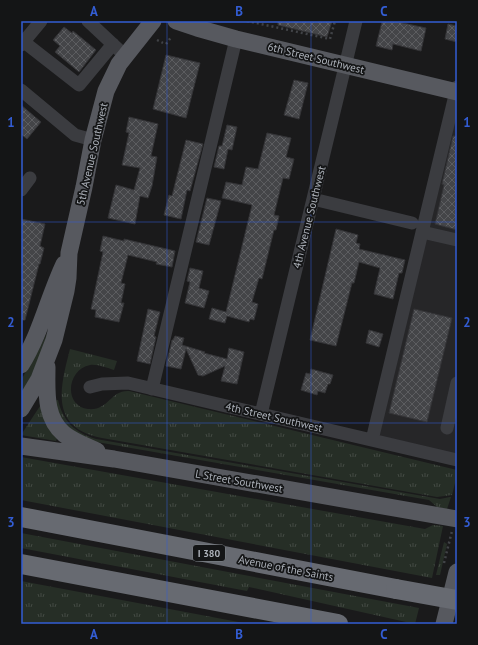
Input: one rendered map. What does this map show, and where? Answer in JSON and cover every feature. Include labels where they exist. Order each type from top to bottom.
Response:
[{"type":"highway","name":"Avenue of the Saints","points":[[21,517],[457,600]]},
{"type":"highway","points":[[21,564],[338,624]]},
{"type":"main road","name":"5th Avenue Southwest","points":[[21,365],[40,329],[54,288],[69,253],[93,140],[106,91],[119,64],[153,21]]},
{"type":"main road","name":"6th Street Southwest","points":[[174,28],[196,28],[236,39],[457,90]]},
{"type":"main road","name":"5th Avenue Southwest","points":[[21,409],[39,379],[54,340],[66,291],[69,253]]},
{"type":"main road","points":[[47,361],[47,400],[48,407],[55,423],[64,434],[114,460]]},
{"type":"main road","name":"L Street Southwest","points":[[21,446],[114,460],[457,519]]},
{"type":"main road","points":[[444,624],[457,572]]},
{"type":"street","points":[[41,21],[22,44],[79,85],[113,44]]},
{"type":"street","points":[[88,21],[126,56]]},
{"type":"street","name":"4th Avenue Southwest","points":[[261,414],[356,21]]},
{"type":"street","points":[[152,389],[236,39]]},
{"type":"street","points":[[21,90],[75,135],[93,140]]},
{"type":"street","points":[[372,440],[457,90]]},
{"type":"street","points":[[21,190],[30,178]]},
{"type":"street","points":[[313,199],[412,223]]},
{"type":"street","points":[[422,232],[457,240]]},
{"type":"street","name":"4th Street Southwest","points":[[90,386],[116,382],[128,383],[457,460]]},
{"type":"street","points":[[447,428],[457,383]]},
{"type":"path","points":[[247,21],[330,39],[334,21]]},
{"type":"path","points":[[157,40],[165,44],[174,28]]},
{"type":"shaded area","points":[[457,92],[457,460],[372,440]]},
{"type":"green space","points":[[48,331],[50,332],[31,377],[21,394],[21,380]]},
{"type":"green space","points":[[70,349],[117,361],[114,370],[90,365],[82,368],[76,373],[71,387],[72,395],[80,406],[88,409],[95,409],[101,407],[118,394],[129,391],[457,470],[452,495],[437,497],[102,438],[85,433],[73,425],[66,416],[62,404],[63,378]]},
{"type":"green space","points":[[58,400],[63,414],[71,425],[76,430],[96,439],[440,499],[451,497],[447,509],[437,507],[429,500],[91,441],[65,427],[52,401]]},
{"type":"green space","points":[[42,403],[58,436],[56,441],[21,435]]},
{"type":"green space","points":[[21,457],[425,529],[433,525],[443,526],[432,578],[21,500]]},
{"type":"green space","points":[[21,533],[419,608],[415,624],[249,587],[247,591],[21,548]]},
{"type":"green space","points":[[444,542],[447,544],[440,575],[436,575]]},
{"type":"green space","points":[[21,581],[249,624],[21,624]]},
{"type":"building","points":[[278,21],[332,21],[327,37],[278,25]]},
{"type":"building","points":[[398,21],[426,28],[421,51],[393,44],[392,50],[376,46],[382,22]]},
{"type":"building","points":[[448,24],[457,26],[457,42],[445,39]]},
{"type":"building","points":[[64,27],[72,33],[73,31],[96,50],[79,72],[55,52],[60,46],[53,40]]},
{"type":"building","points":[[166,55],[200,63],[186,118],[153,109]]},
{"type":"building","points":[[294,80],[308,83],[299,119],[284,115]]},
{"type":"building","points":[[21,105],[41,122],[27,139],[21,134]]},
{"type":"building","points":[[129,117],[158,124],[151,156],[157,157],[152,186],[148,198],[140,196],[135,224],[108,218],[116,185],[134,190],[140,168],[122,165],[129,133],[126,132]]},
{"type":"building","points":[[227,125],[237,127],[232,150],[228,149],[224,169],[214,167],[219,146],[222,146]]},
{"type":"building","points":[[267,133],[291,138],[286,157],[294,159],[289,179],[283,178],[274,215],[279,216],[276,230],[274,230],[262,279],[259,278],[252,302],[258,304],[254,320],[250,319],[249,322],[227,316],[225,323],[209,319],[212,308],[226,312],[252,205],[222,198],[226,182],[242,185],[246,167],[258,169]]},
{"type":"building","points":[[453,136],[457,136],[457,230],[435,224]]},
{"type":"building","points":[[186,140],[203,144],[190,191],[187,190],[181,219],[164,215],[169,195],[172,196]]},
{"type":"building","points":[[207,198],[221,201],[209,245],[196,242]]},
{"type":"building","points":[[21,219],[45,224],[40,246],[44,248],[25,320],[21,320]]},
{"type":"building","points":[[336,229],[358,235],[356,243],[360,244],[359,249],[405,260],[402,273],[399,273],[393,299],[374,294],[380,268],[359,262],[354,283],[352,283],[336,346],[310,340]]},
{"type":"building","points":[[103,236],[124,241],[124,239],[175,251],[172,267],[156,264],[157,262],[128,255],[121,283],[125,284],[121,303],[124,303],[119,322],[95,317],[96,310],[91,309],[103,252],[100,251]]},
{"type":"building","points":[[190,268],[203,271],[199,288],[209,291],[204,308],[185,303],[190,282],[187,281]]},
{"type":"building","points":[[148,309],[160,312],[154,336],[156,337],[150,364],[137,361]]},
{"type":"building","points":[[414,309],[452,318],[427,422],[389,413]]},
{"type":"building","points":[[369,330],[383,334],[379,347],[366,343]]},
{"type":"building","points":[[175,336],[184,338],[182,345],[227,359],[229,348],[244,352],[237,384],[221,381],[225,366],[203,376],[198,375],[186,349],[181,369],[166,366],[172,340]]},
{"type":"building","points":[[311,369],[333,375],[325,393],[318,391],[317,395],[301,390],[306,373],[310,374]]}]
